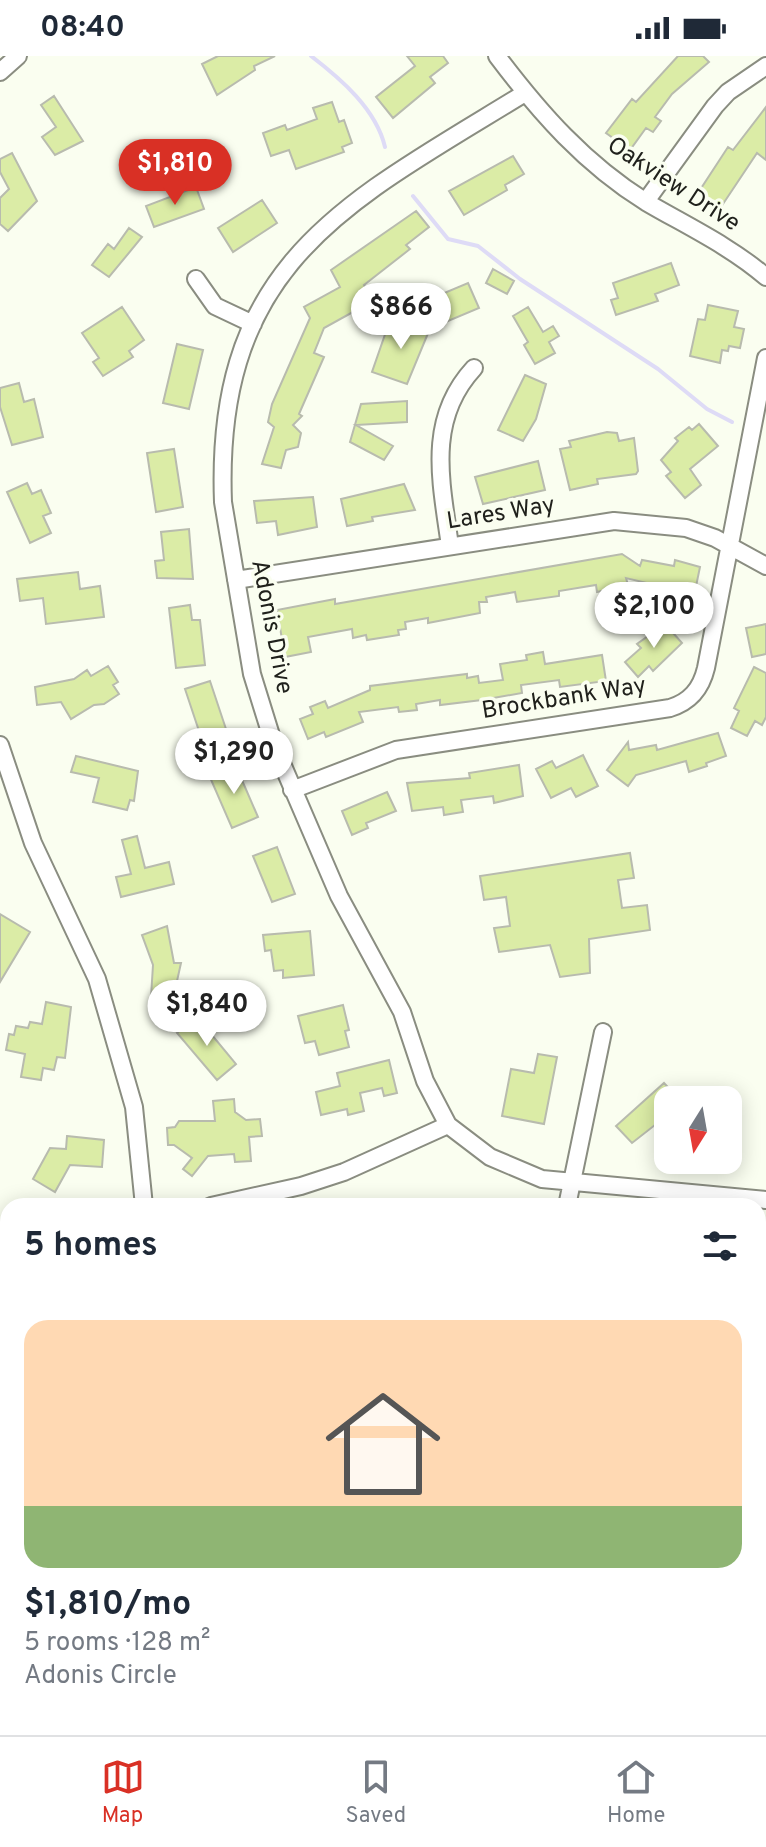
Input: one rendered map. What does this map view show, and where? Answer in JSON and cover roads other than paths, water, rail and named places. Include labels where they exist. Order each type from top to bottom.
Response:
[{"type":"street","points":[[0,72],[18,56]]},
{"type":"street","name":"Oakview Drive","points":[[497,56],[525,93],[581,154],[646,201],[724,246],[766,277]]},
{"type":"street","points":[[646,201],[715,106],[766,66]]},
{"type":"street","name":"Adonis Drive","points":[[525,93],[375,185],[337,213],[289,264],[253,324],[235,372],[223,449],[223,502],[259,698],[292,790],[348,916],[402,1012],[425,1081],[448,1125],[474,1147],[507,1167],[542,1179],[744,1198]]},
{"type":"street","points":[[196,279],[215,306],[253,324]]},
{"type":"street","name":"Brockbank Way","points":[[292,790],[396,750],[670,708],[695,693],[705,675],[766,358]]},
{"type":"street","points":[[450,546],[442,484],[442,431],[454,391],[474,368]]},
{"type":"street","name":"Lares Way","points":[[236,580],[632,521],[686,528],[730,546],[766,566]]},
{"type":"street","points":[[0,745],[33,843],[87,953],[115,1037],[136,1120],[143,1198]]},
{"type":"street","points":[[569,1198],[603,1032]]},
{"type":"street","points":[[247,1198],[344,1172],[448,1125]]},
{"type":"waterway","points":[[311,56],[366,108],[385,147]]},
{"type":"waterway","points":[[413,196],[448,239],[478,246],[520,279],[658,369],[707,409],[732,422]]}]
